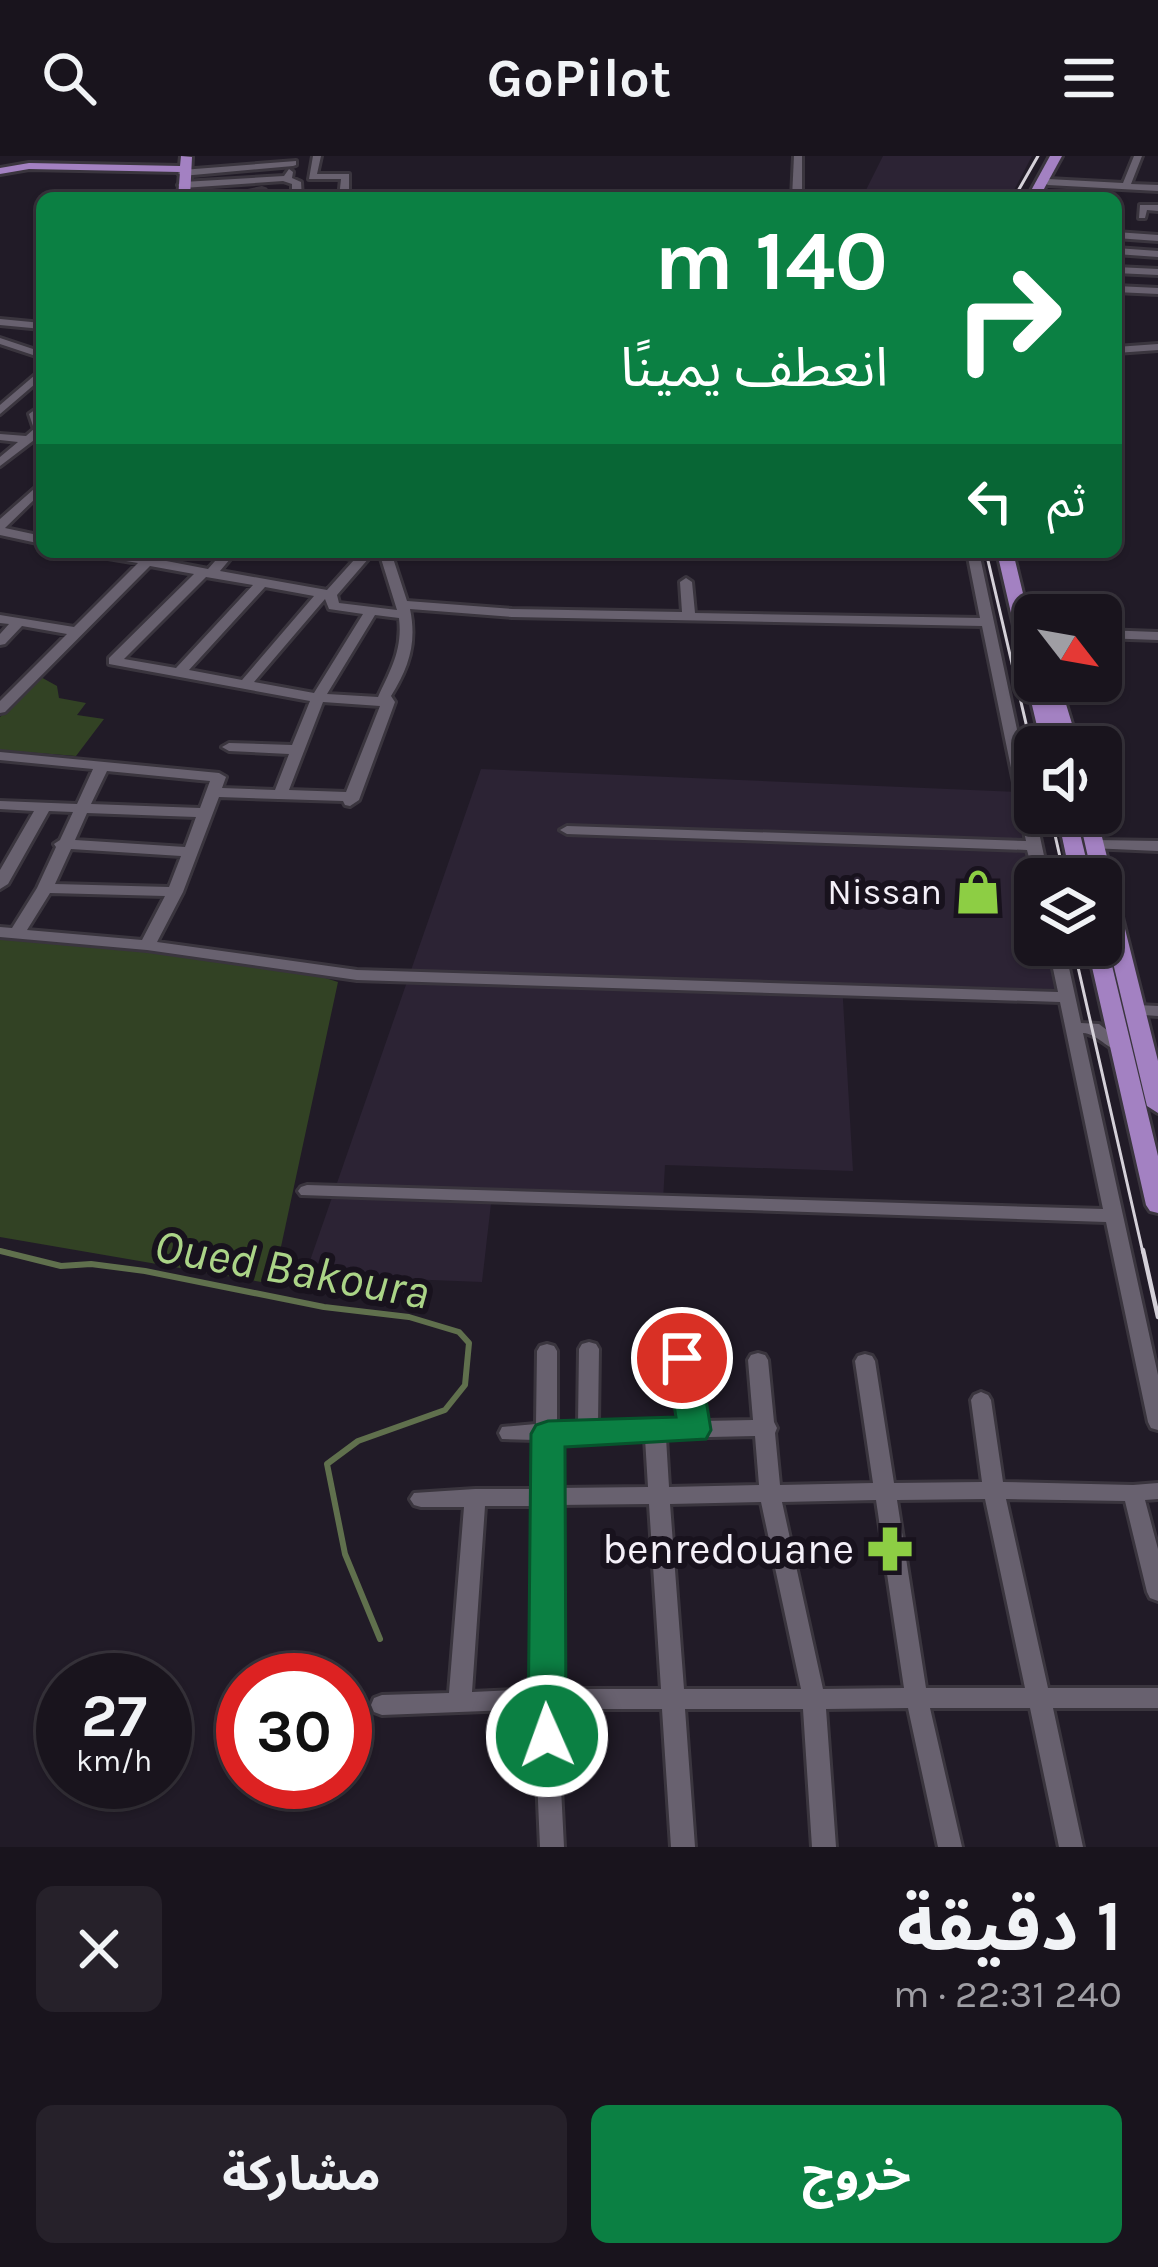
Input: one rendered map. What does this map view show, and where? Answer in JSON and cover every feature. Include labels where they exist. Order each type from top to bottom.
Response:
[{"type":"main road","points":[[1042,192],[1060,156]]},
{"type":"main road","points":[[1041,192],[1060,156]]},
{"type":"main road","points":[[0,171],[29,166],[184,173]]},
{"type":"main road","points":[[1006,558],[1015,594]]},
{"type":"main road","points":[[1020,558],[1029,594]]},
{"type":"main road","points":[[1092,834],[1158,1106]]},
{"type":"main road","points":[[1109,966],[1135,1010]]},
{"type":"main road","points":[[1135,1010],[1120,1046],[1158,1205]]},
{"type":"street","points":[[172,156],[184,173]]},
{"type":"street","points":[[214,169],[218,156]]},
{"type":"street","points":[[317,156],[312,177],[346,176],[345,192]]},
{"type":"street","points":[[797,192],[798,156]]},
{"type":"street","points":[[1128,191],[1137,158],[1158,161]]},
{"type":"street","points":[[184,173],[294,159],[287,178]]},
{"type":"street","points":[[184,173],[287,178],[297,182],[297,192]]},
{"type":"street","points":[[1048,182],[1158,198]]},
{"type":"street","points":[[1128,191],[1158,188]]},
{"type":"street","points":[[1142,216],[1143,207],[1158,208]]},
{"type":"street","points":[[1122,235],[1158,238]]},
{"type":"street","points":[[1122,251],[1158,254]]},
{"type":"street","points":[[1122,270],[1158,272]]},
{"type":"street","points":[[1122,289],[1158,291]]},
{"type":"street","points":[[0,322],[36,325]]},
{"type":"street","points":[[0,341],[36,353]]},
{"type":"street","points":[[1122,350],[1158,347]]},
{"type":"street","points":[[0,410],[36,377]]},
{"type":"street","points":[[0,464],[36,433]]},
{"type":"street","points":[[0,436],[36,441]]},
{"type":"street","points":[[36,491],[0,528],[36,538]]},
{"type":"street","points":[[0,709],[149,558]]},
{"type":"street","points":[[154,558],[206,573],[326,594],[334,606],[371,611],[987,622]]},
{"type":"street","points":[[223,558],[114,661],[318,698],[388,702]]},
{"type":"street","points":[[245,685],[363,558]]},
{"type":"street","points":[[387,558],[411,641],[399,675],[384,696],[388,702]]},
{"type":"street","points":[[974,558],[1037,858]]},
{"type":"street","points":[[686,582],[689,618]]},
{"type":"street","points":[[179,673],[262,583]]},
{"type":"street","points":[[281,793],[318,698],[371,611]]},
{"type":"street","points":[[0,619],[75,631]]},
{"type":"street","points":[[0,641],[18,622]]},
{"type":"street","points":[[1122,635],[1158,636]]},
{"type":"street","points":[[0,681],[22,685]]},
{"type":"street","points":[[212,792],[352,799],[388,702]]},
{"type":"street","points":[[229,747],[298,750]]},
{"type":"street","points":[[0,756],[218,777],[176,892],[147,945]]},
{"type":"street","points":[[8,933],[45,888],[101,767]]},
{"type":"street","points":[[0,805],[204,813]]},
{"type":"street","points":[[0,884],[44,808]]},
{"type":"street","points":[[567,830],[1034,846]]},
{"type":"street","points":[[62,844],[187,852]]},
{"type":"street","points":[[1095,844],[1158,846]]},
{"type":"street","points":[[45,888],[176,892]]},
{"type":"street","points":[[8,933],[147,945],[302,970],[376,976],[1066,997]]},
{"type":"street","points":[[1060,966],[1066,997],[1084,1028],[1114,1216],[1158,1421]]},
{"type":"street","points":[[1084,1028],[1135,1010]]},
{"type":"street","points":[[1084,1028],[1120,1046]]},
{"type":"street","points":[[307,1191],[1114,1216]]},
{"type":"street","points":[[588,1433],[589,1348]]},
{"type":"street","points":[[547,1351],[545,1699],[552,1847]]},
{"type":"street","points":[[682,1358],[694,1430]]},
{"type":"street","points":[[758,1360],[770,1492],[814,1698],[824,1847]]},
{"type":"street","points":[[865,1361],[916,1695],[950,1847]]},
{"type":"street","points":[[981,1400],[1036,1699],[1071,1847]]},
{"type":"street","points":[[509,1432],[766,1428]]},
{"type":"street","points":[[655,1432],[683,1847]]},
{"type":"street","points":[[422,1499],[1158,1491]]},
{"type":"street","points":[[1132,1492],[1158,1592]]},
{"type":"street","points":[[460,1700],[475,1497]]},
{"type":"street","points":[[382,1705],[916,1695],[1158,1698]]},
{"type":"shaded area","points":[[883,156],[1032,156],[1013,192],[865,192]]},
{"type":"shaded area","points":[[481,769],[1014,792],[1014,834],[1027,834],[1031,858],[1014,858],[1014,966],[1051,966],[1055,989],[842,983],[853,1171],[665,1165],[663,1201],[492,1195],[482,1282],[305,1275]]},
{"type":"green space","points":[[39,676],[57,686],[59,698],[86,703],[77,715],[104,719],[76,756],[0,750],[0,717]]},
{"type":"green space","points":[[0,938],[214,954],[338,982],[273,1284],[0,1237]]},
{"type":"waterway","name":"Oued Bakoura","points":[[10,1253],[0,1251],[61,1266],[91,1264],[145,1271],[324,1307],[409,1317],[459,1332],[469,1343],[465,1385],[445,1410],[358,1441],[327,1464],[345,1554],[380,1639]]},
{"type":"tram line","points":[[1017,192],[1038,156]]},
{"type":"tram line","points":[[987,558],[1027,726]]},
{"type":"tram line","points":[[1055,834],[1060,858]]},
{"type":"tram line","points":[[1078,966],[1143,1253]]},
{"type":"tram line","points":[[1143,1250],[1158,1317]]},
{"type":"place","name":"Nissan","points":[[978,892]]},
{"type":"place","name":"benredouane","points":[[890,1549]]},
{"type":"route","points":[[547,1736],[548,1434],[694,1430],[682,1358]]}]
